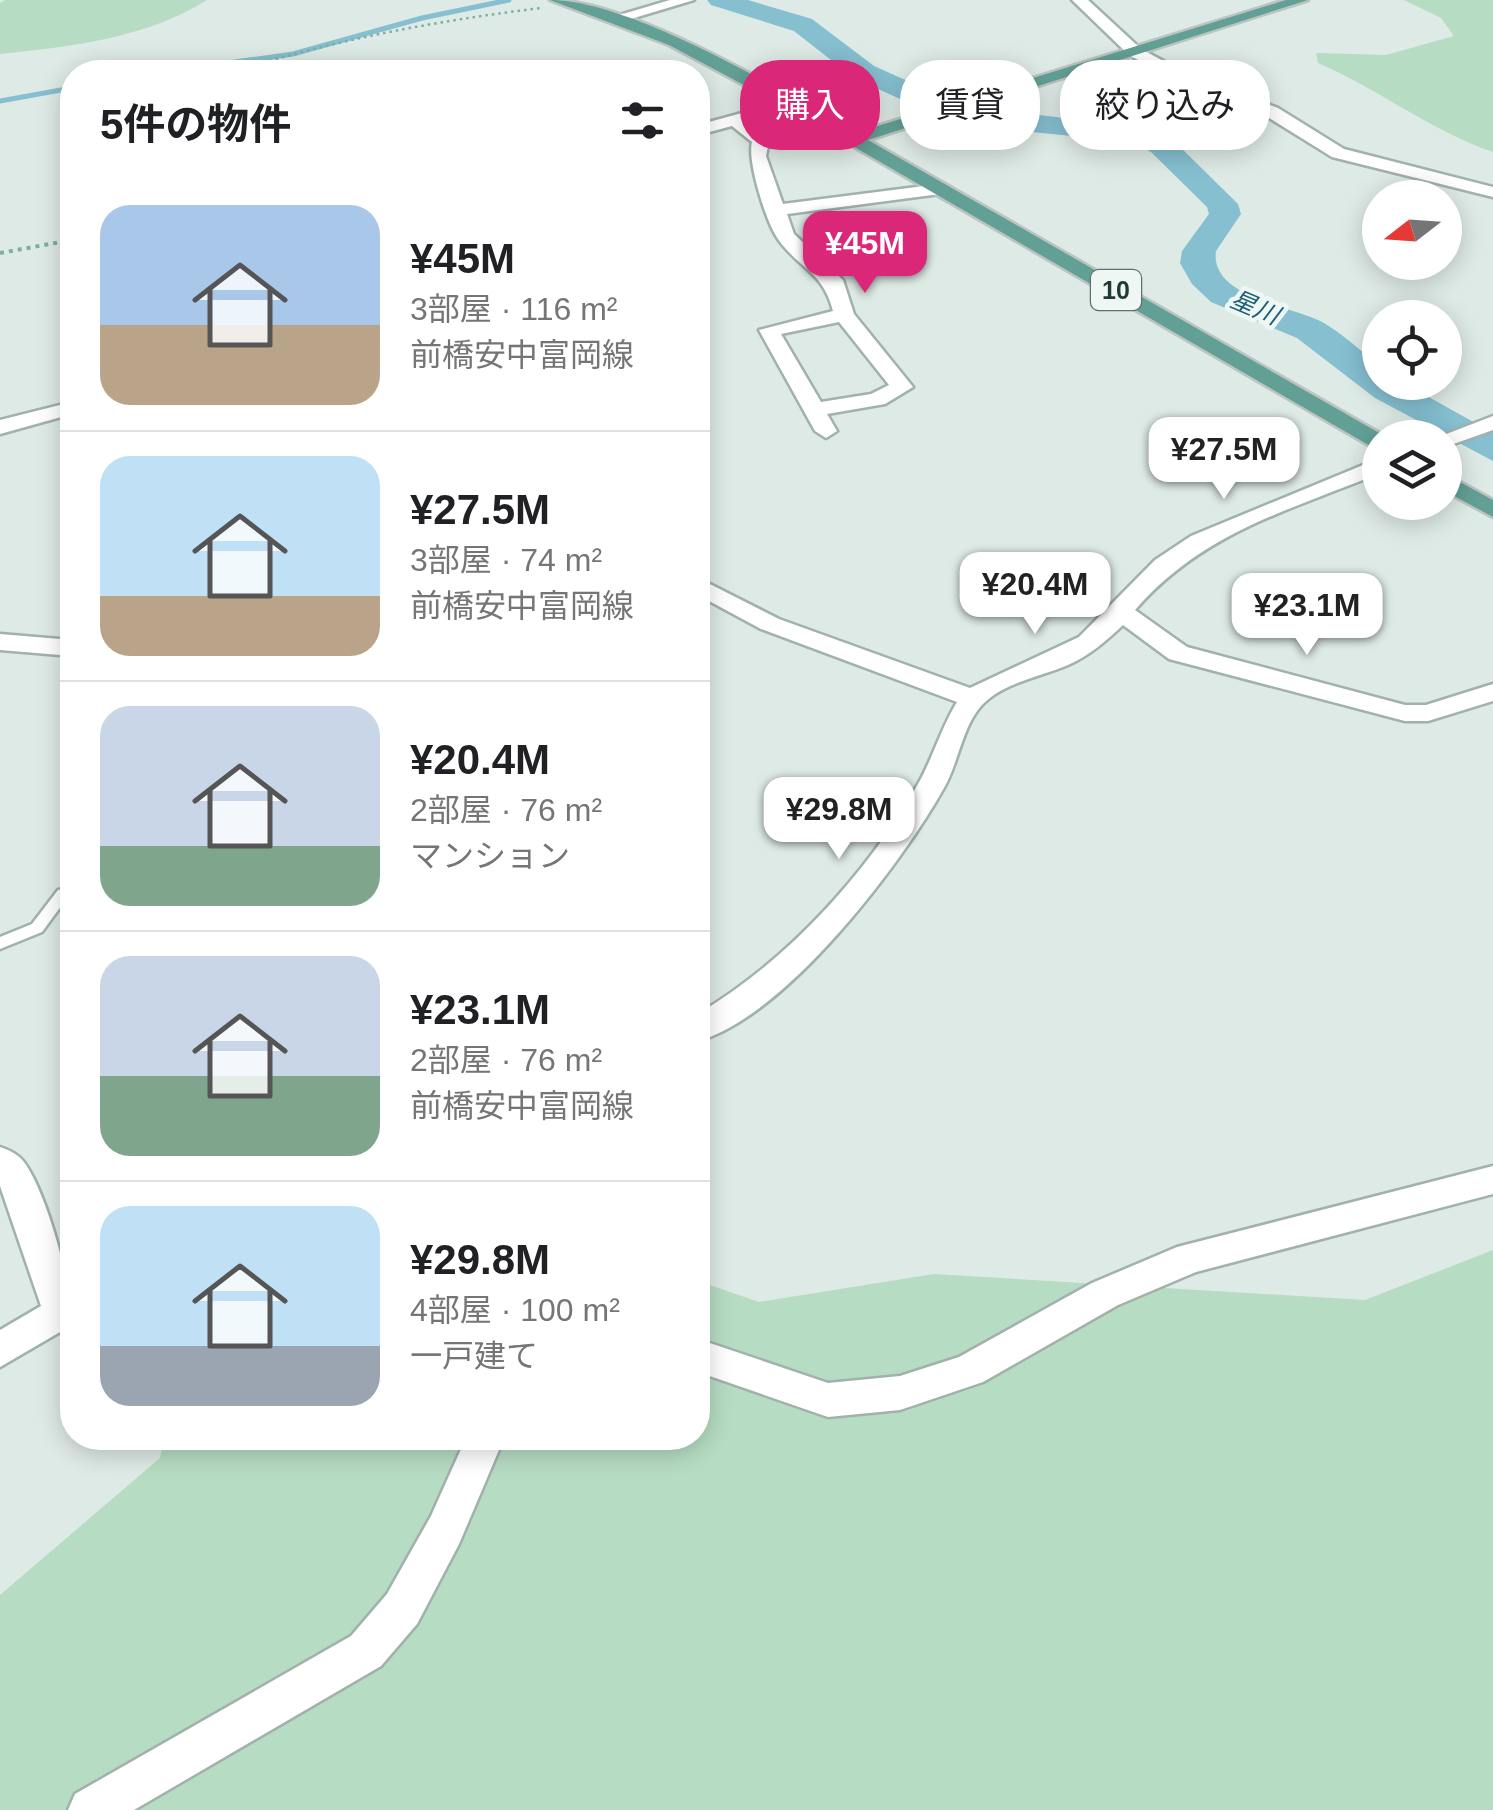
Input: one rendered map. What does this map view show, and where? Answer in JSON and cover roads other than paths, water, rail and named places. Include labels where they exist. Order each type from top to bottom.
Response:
[{"type":"main road","points":[[880,124],[1270,0]]},
{"type":"main road","points":[[1129,47],[1300,0]]},
{"type":"main road","name":"10","points":[[563,2],[674,42],[709,60]]},
{"type":"main road","name":"10","points":[[710,61],[740,76]]},
{"type":"main road","name":"10","points":[[873,150],[1362,432]]},
{"type":"main road","points":[[1462,491],[1493,510]]},
{"type":"street","points":[[614,19],[687,0]]},
{"type":"street","points":[[1079,0],[1129,47],[1176,74],[1272,112],[1346,157],[1493,192]]},
{"type":"street","points":[[710,127],[740,119]]},
{"type":"street","points":[[736,120],[740,124]]},
{"type":"street","points":[[758,150],[785,236],[836,284],[844,316],[902,387],[876,399],[814,410]]},
{"type":"street","points":[[778,210],[940,189]]},
{"type":"street","points":[[826,431],[768,330],[844,316]]},
{"type":"street","points":[[0,426],[60,411]]},
{"type":"street","points":[[1462,434],[1493,423]]},
{"type":"street","points":[[710,1022],[736,1008],[812,939],[855,890],[930,789],[973,698],[1017,673],[1073,653],[1123,613],[1143,585],[1177,555],[1362,473]]},
{"type":"street","points":[[710,592],[770,624],[973,698]]},
{"type":"street","points":[[1123,613],[1178,652],[1405,713],[1428,713],[1493,692]]},
{"type":"street","points":[[0,642],[60,647]]},
{"type":"street","points":[[0,1162],[12,1171],[60,1292]]},
{"type":"street","points":[[710,1360],[828,1400],[900,1393],[970,1370],[1105,1294],[1190,1258],[1493,1180]]},
{"type":"street","points":[[0,1350],[60,1314]]},
{"type":"street","points":[[91,1810],[366,1651],[402,1610],[479,1450]]},
{"type":"lane","points":[[0,944],[36,928],[60,898]]},
{"type":"waterway","points":[[250,60],[293,54],[422,18],[509,0]]},
{"type":"waterway","name":"星川","points":[[720,0],[803,25],[864,72],[932,103],[1022,122],[1138,134],[1162,146],[1222,204],[1225,214],[1199,251],[1197,263],[1204,277],[1223,295],[1310,330],[1388,390],[1493,449]]},
{"type":"waterway","points":[[0,101],[60,90]]}]
